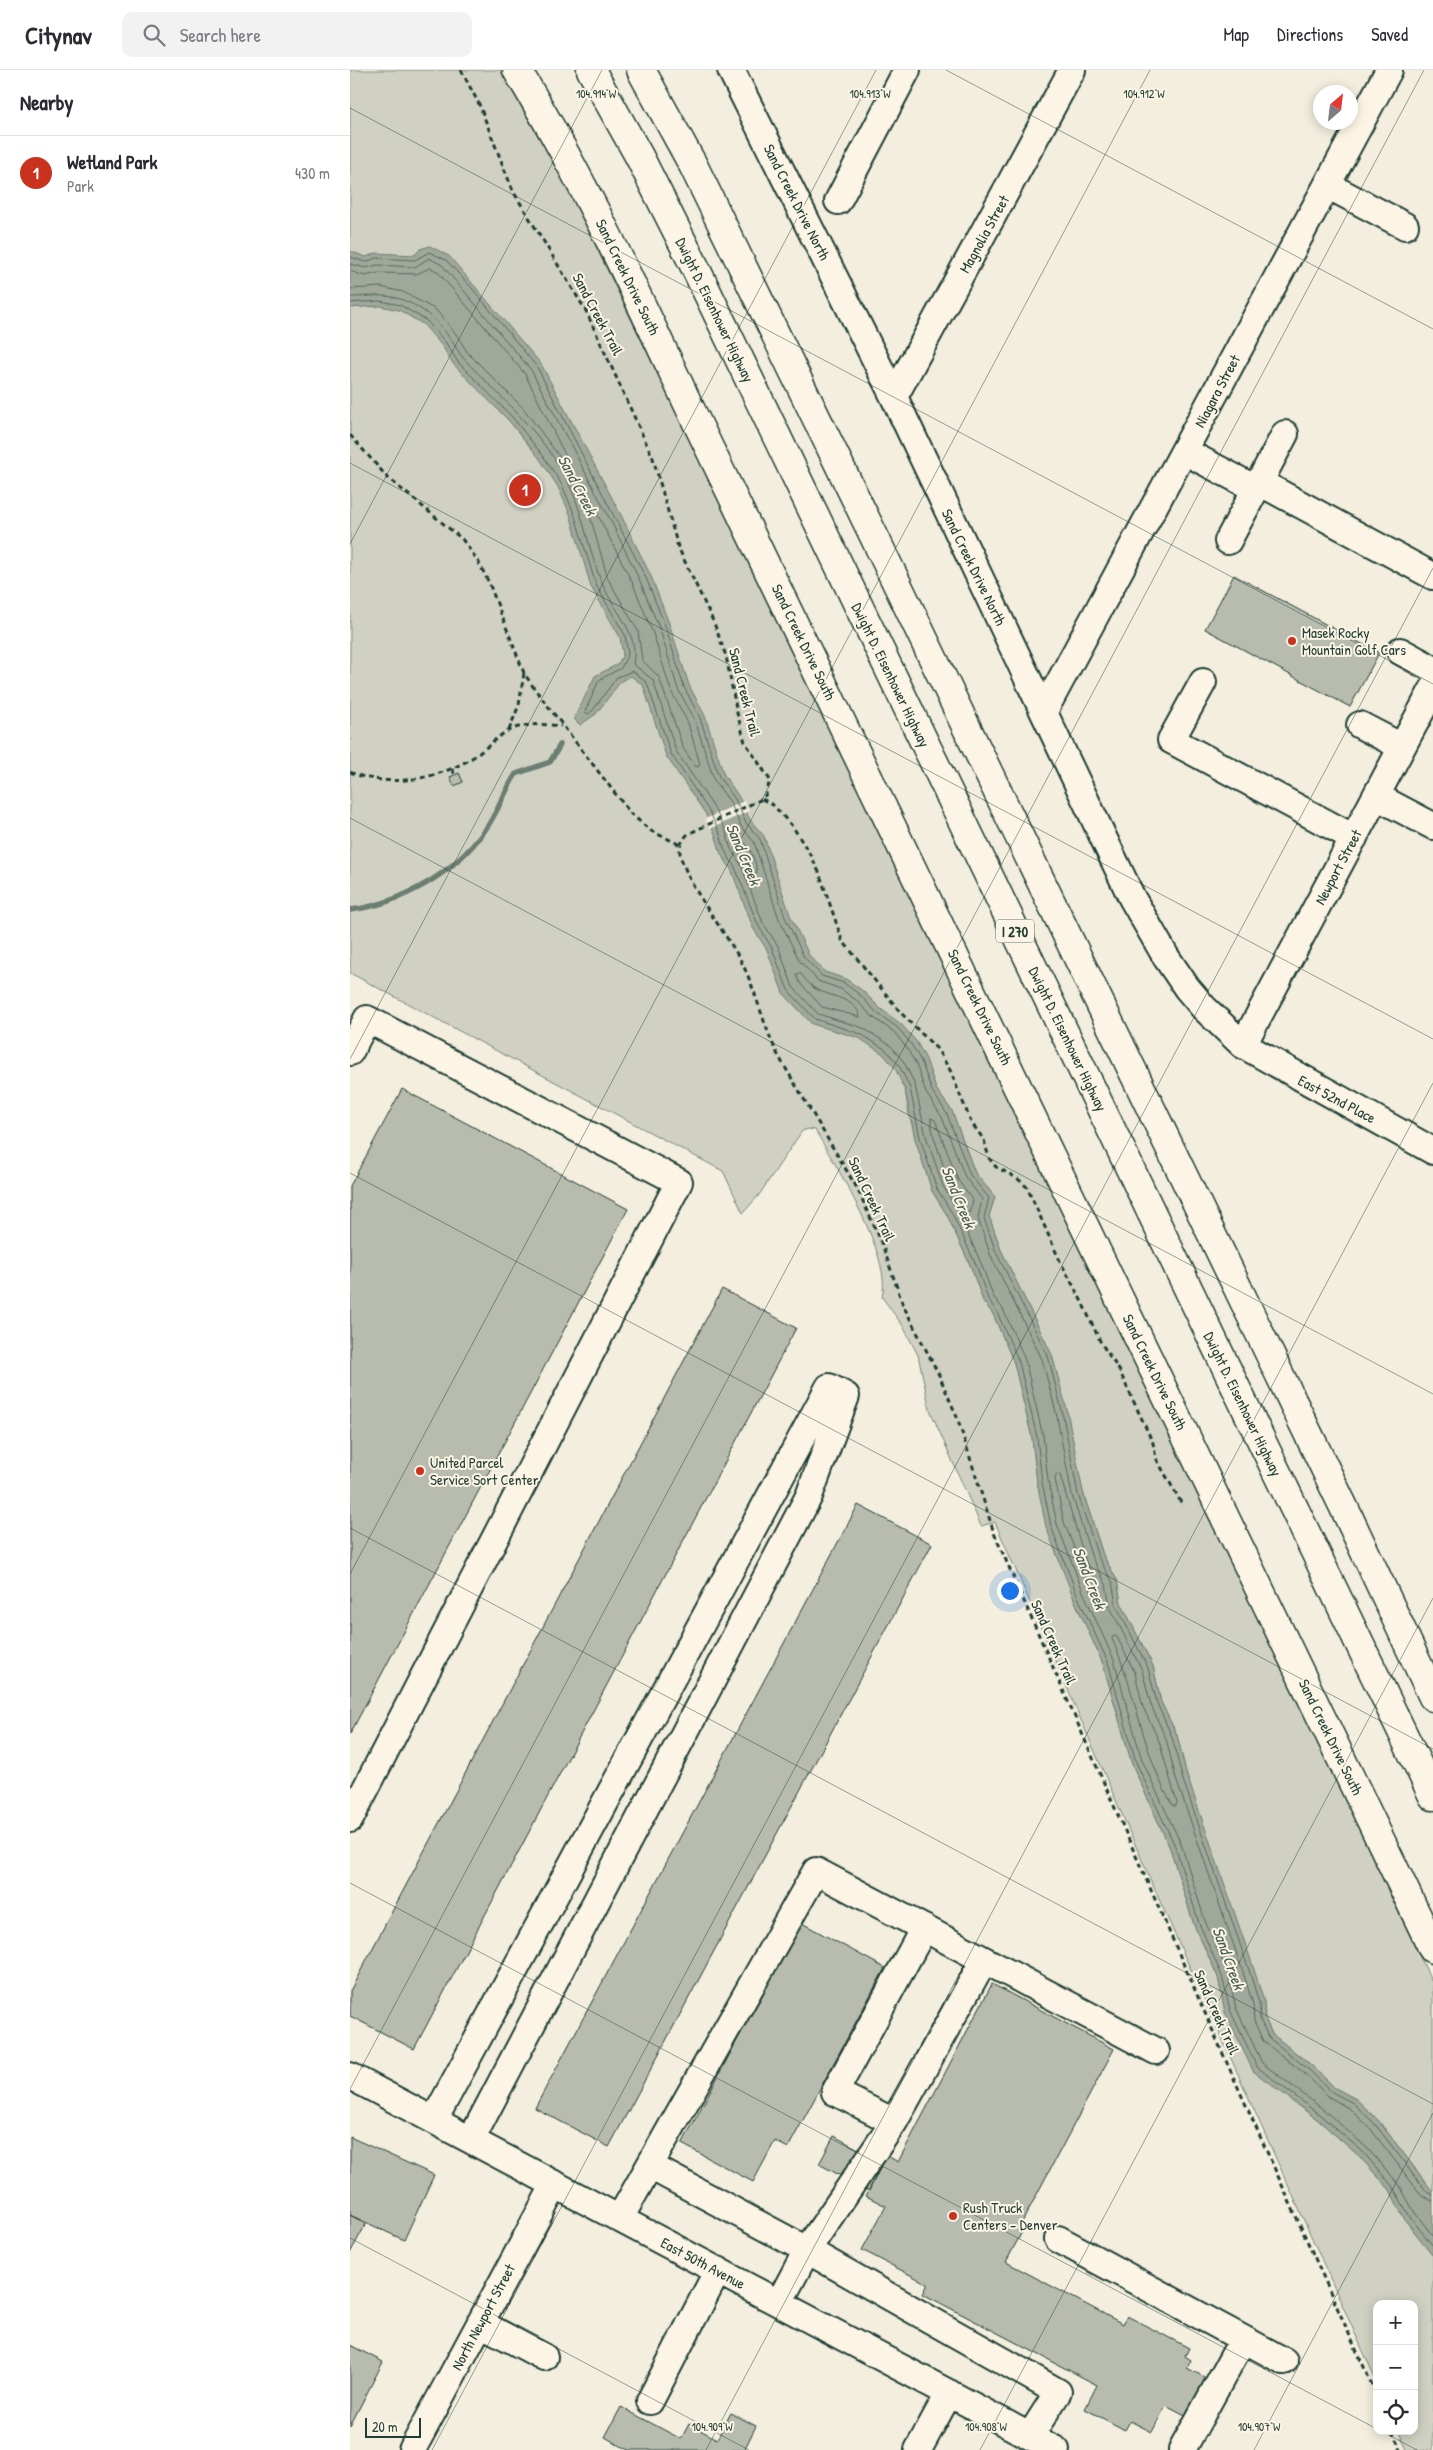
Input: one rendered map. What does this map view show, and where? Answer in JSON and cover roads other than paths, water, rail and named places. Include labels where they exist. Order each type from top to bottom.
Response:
[{"type":"main road","name":"Sand Creek Drive South","points":[[517,70],[561,144],[629,278],[1433,1949]]},
{"type":"main road","name":"Dwight D. Eisenhower Highway","points":[[591,70],[694,265],[1433,1796]]},
{"type":"main road","points":[[641,70],[693,165],[884,555],[1349,1518],[1433,1697]]},
{"type":"street","name":"Sand Creek Drive North","points":[[730,70],[894,397],[1132,898],[1166,957],[1204,1008],[1243,1045]]},
{"type":"street","points":[[838,201],[907,70]]},
{"type":"street","name":"Magnolia Street","points":[[894,397],[1072,70]]},
{"type":"street","name":"Niagara Street","points":[[1044,712],[1389,70]]},
{"type":"street","points":[[1327,185],[1405,226]]},
{"type":"street","points":[[1228,541],[1286,434]]},
{"type":"street","points":[[1184,451],[1258,486],[1433,576]]},
{"type":"street","points":[[1400,651],[1433,669]]},
{"type":"street","points":[[1203,682],[1171,740],[1354,838]]},
{"type":"street","name":"Newport Street","points":[[1243,1045],[1402,747],[1430,704]]},
{"type":"street","points":[[1360,725],[1402,747]]},
{"type":"street","points":[[1376,796],[1433,826]]},
{"type":"street","points":[[350,1052],[367,1019],[679,1182],[350,1819]]},
{"type":"street","name":"East 52nd Place","points":[[1243,1045],[1433,1151]]},
{"type":"street","points":[[434,2120],[829,1387],[838,1391],[846,1396],[810,1496],[471,2140]]},
{"type":"street","points":[[620,2218],[816,1871],[1156,2051]]},
{"type":"street","points":[[894,2122],[835,2092],[924,1928]]},
{"type":"street","points":[[779,2303],[807,2250],[894,2122],[984,1960]]},
{"type":"street","name":"East 50th Avenue","points":[[350,2076],[1056,2450]]},
{"type":"street","points":[[650,2166],[807,2250],[1058,2392],[1030,2436]]},
{"type":"street","name":"North Newport Street","points":[[416,2449],[480,2323],[555,2184]]},
{"type":"street","points":[[1058,2239],[1284,2361]]},
{"type":"street","points":[[650,2401],[718,2270]]},
{"type":"street","points":[[480,2323],[544,2358]]},
{"type":"street","points":[[1182,2450],[1243,2339]]},
{"type":"street","points":[[918,2450],[949,2393]]},
{"type":"water","name":"Sand Creek","points":[[430,246],[449,256],[541,364],[651,576],[689,685],[705,716],[724,775],[739,797],[750,820],[764,836],[790,915],[809,955],[825,972],[846,979],[863,991],[881,1009],[901,1024],[916,1041],[926,1059],[936,1089],[952,1111],[975,1173],[995,1197],[989,1216],[1001,1250],[1052,1355],[1067,1410],[1083,1492],[1103,1555],[1117,1580],[1121,1603],[1153,1666],[1161,1702],[1177,1735],[1187,1776],[1254,1969],[1264,2002],[1265,2018],[1272,2034],[1311,2065],[1335,2088],[1356,2099],[1378,2120],[1433,2192],[1433,2255],[1405,2220],[1390,2190],[1359,2156],[1317,2119],[1253,2071],[1225,2012],[1218,1977],[1194,1925],[1170,1848],[1132,1764],[1103,1664],[1074,1599],[1046,1527],[1037,1482],[1032,1438],[1014,1363],[993,1314],[983,1301],[971,1267],[947,1215],[932,1191],[915,1139],[905,1090],[895,1068],[883,1054],[859,1038],[812,1024],[783,993],[767,950],[753,928],[731,869],[721,854],[715,834],[705,813],[666,756],[643,685],[631,676],[621,681],[596,714],[580,725],[574,719],[595,676],[618,664],[623,655],[620,637],[591,587],[570,514],[558,487],[540,459],[509,421],[454,365],[442,346],[424,325],[399,310],[380,306],[350,308],[350,251],[366,257],[376,253],[415,255],[420,249]]},
{"type":"waterway","points":[[350,910],[388,901],[425,884],[443,873],[473,846],[485,830],[516,774],[550,762],[560,745]]},
{"type":"place","name":"Wetland Park","points":[[525,490]]},
{"type":"place","name":"Masek Rocky Mountain Golf Cars","points":[[1292,641]]},
{"type":"place","name":"United Parcel Service Sort Center","points":[[420,1471]]},
{"type":"place","name":"Rush Truck Centers – Denver","points":[[953,2216]]}]
